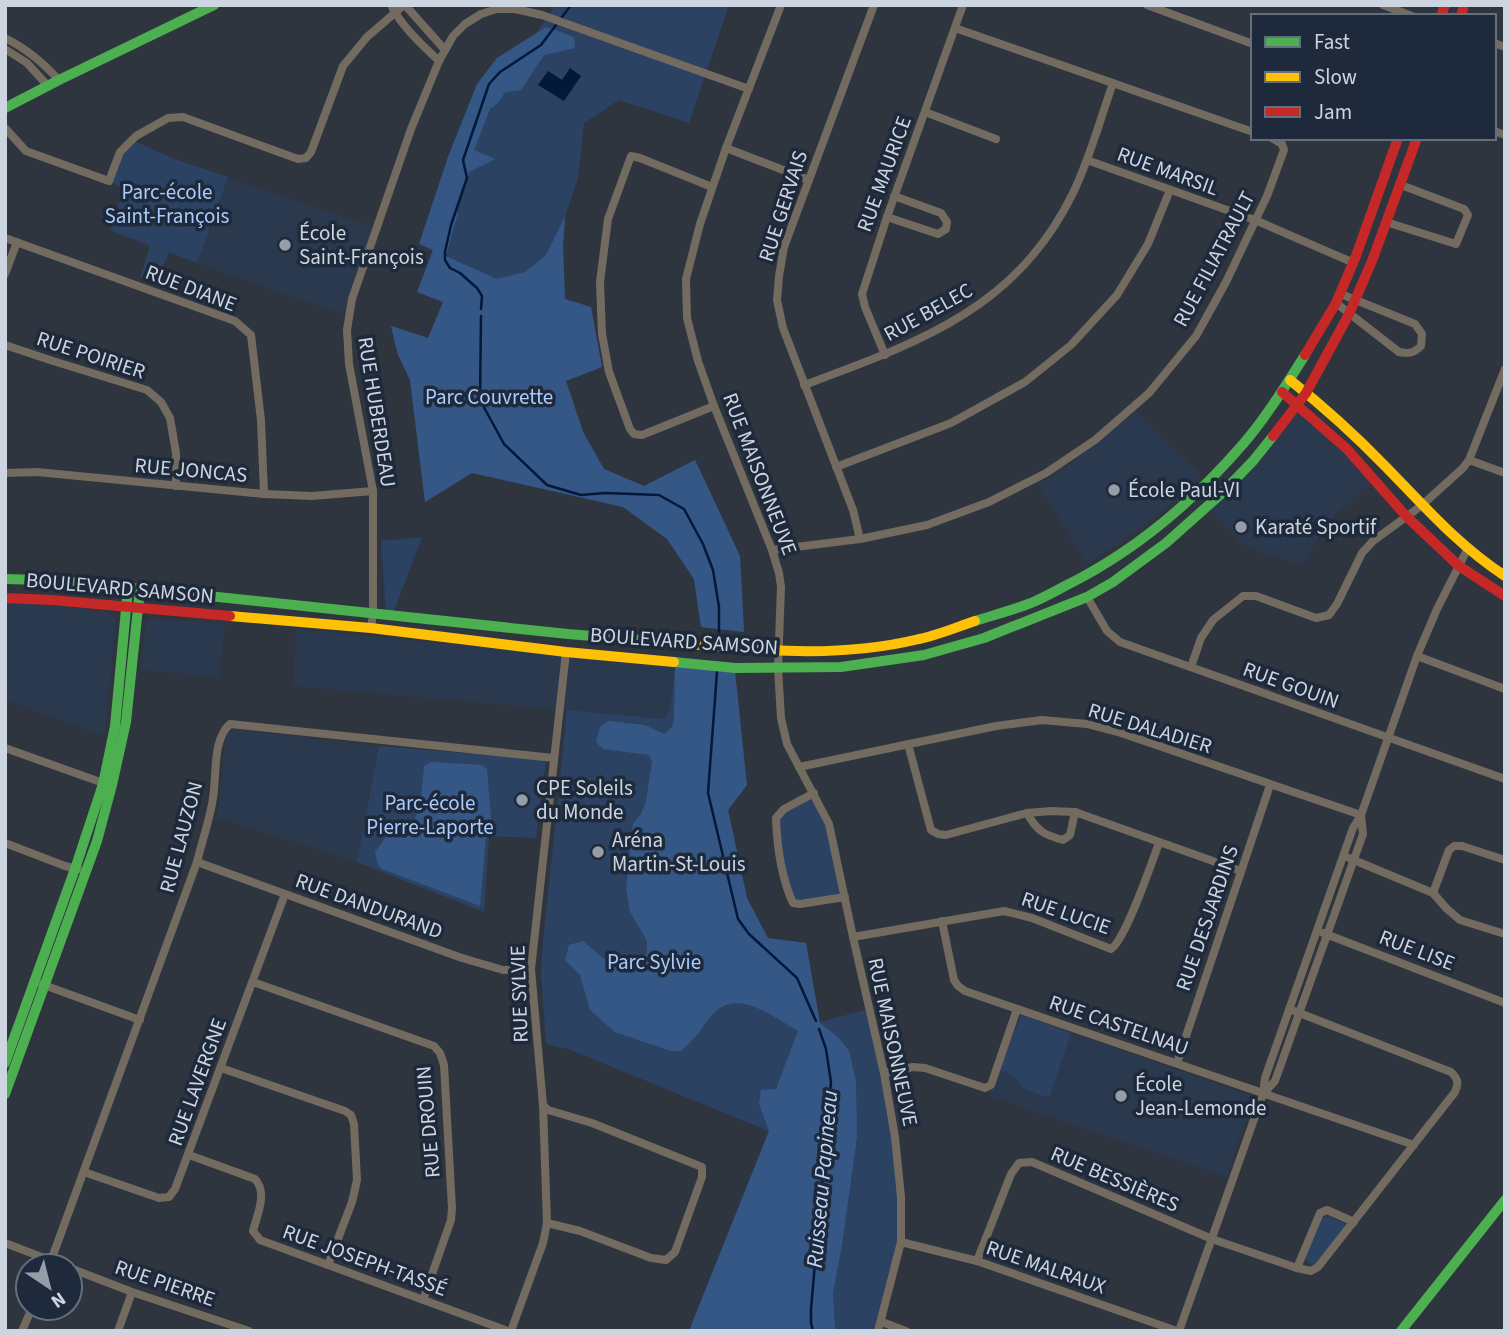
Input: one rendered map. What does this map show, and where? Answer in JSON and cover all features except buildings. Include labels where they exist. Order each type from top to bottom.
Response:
[{"type":"street","points":[[5,128],[26,150],[109,181],[120,152],[136,136],[168,118],[183,117],[298,159],[306,158],[311,152],[343,66],[393,9],[405,5],[445,50]]},
{"type":"street","name":"RUE MAISONNEUVE","points":[[781,5],[699,224],[686,279],[687,318],[714,406],[779,573],[781,587],[778,668],[781,718],[787,744],[829,824],[884,1073],[895,1137],[901,1197],[901,1242],[880,1326]]},
{"type":"street","name":"RUE GERVAIS","points":[[860,539],[853,510],[783,328],[777,300],[784,247],[874,5]]},
{"type":"street","name":"RUE MAURICE","points":[[885,355],[862,294],[894,196],[963,5]]},
{"type":"street","points":[[1384,5],[1407,14]]},
{"type":"street","points":[[5,108],[207,6]]},
{"type":"street","points":[[1152,6],[1251,43]]},
{"type":"street","points":[[393,9],[414,37],[439,61]]},
{"type":"street","name":"RUE HUBERDEAU","points":[[371,628],[373,491],[353,388],[347,330],[352,299],[411,129],[439,61],[453,36],[481,14],[497,9],[515,9],[542,15],[749,89]]},
{"type":"street","points":[[955,28],[1251,131]]},
{"type":"street","points":[[5,38],[43,62],[59,80]]},
{"type":"street","points":[[5,49],[27,63],[48,86]]},
{"type":"street","name":"RUE BELEC","points":[[804,385],[885,355],[931,334],[976,308],[1012,279],[1060,217],[1073,192],[1087,160],[1113,83]]},
{"type":"street","points":[[925,111],[996,139]]},
{"type":"street","name":"RUE FILIATRAULT","points":[[772,550],[860,539],[927,525],[989,502],[1046,473],[1095,440],[1149,393],[1196,336],[1226,282],[1267,197],[1284,150],[1282,144],[1275,140]]},
{"type":"street","name":"BOULEVARD SAMSON","points":[[5,579],[134,588],[555,633],[780,653],[828,652],[920,639],[1032,602],[1076,581],[1133,546],[1201,489],[1244,443],[1282,392],[1338,299],[1355,260],[1397,140]]},
{"type":"street","name":"BOULEVARD SAMSON","points":[[5,598],[371,628],[566,652],[735,668],[841,667],[924,655],[984,638],[1087,597],[1113,582],[1166,543],[1253,461],[1306,393],[1349,314],[1372,261],[1416,140]]},
{"type":"street","points":[[726,148],[808,180]]},
{"type":"street","points":[[712,187],[631,156],[608,219],[600,282],[602,334],[610,372],[629,429],[634,434],[642,435],[714,406]]},
{"type":"street","name":"RUE MARSIL","points":[[1087,160],[1255,220],[1355,260]]},
{"type":"street","points":[[1386,222],[1456,244],[1468,215],[1464,209],[1401,185]]},
{"type":"street","points":[[836,467],[951,423],[1024,382],[1071,345],[1116,295],[1148,244],[1170,190]]},
{"type":"street","points":[[887,217],[938,234],[946,229],[947,222],[941,213],[894,196]]},
{"type":"street","name":"RUE DIANE","points":[[5,238],[235,321],[250,335],[261,420],[264,494]]},
{"type":"street","points":[[5,274],[17,242]]},
{"type":"street","points":[[1355,260],[1372,261]]},
{"type":"street","points":[[1338,299],[1355,300],[1415,324],[1422,334],[1421,346],[1407,354],[1399,352],[1349,314],[1338,299]]},
{"type":"street","name":"RUE POIRIER","points":[[5,345],[147,390],[161,402],[170,418],[176,453],[176,486]]},
{"type":"street","points":[[1191,667],[1200,638],[1213,620],[1243,596],[1256,596],[1316,618],[1329,615],[1362,553],[1373,541],[1421,506],[1469,460],[1505,370]]},
{"type":"street","points":[[1290,380],[1345,426],[1467,550],[1505,576]]},
{"type":"street","points":[[1282,392],[1347,449],[1406,516],[1459,566],[1505,596]]},
{"type":"street","points":[[1469,460],[1505,473]]},
{"type":"street","points":[[1375,478],[1387,468]]},
{"type":"street","name":"RUE JONCAS","points":[[5,473],[37,472],[264,494],[312,496],[373,491]]},
{"type":"street","points":[[1178,1331],[1263,1094],[1265,1078],[1353,828],[1361,815],[1417,656],[1467,550]]},
{"type":"street","points":[[5,1094],[80,870],[96,841],[107,785],[134,588]]},
{"type":"street","name":"RUE GOUIN","points":[[1087,597],[1107,631],[1120,642],[1505,779]]},
{"type":"street","name":"RUE SYLVIE","points":[[510,1331],[543,1243],[547,1223],[543,1105],[531,970],[566,652]]},
{"type":"street","points":[[1417,656],[1505,689]]},
{"type":"street","name":"RUE DALADIER","points":[[799,767],[996,726],[1042,720],[1087,724],[1121,733],[1361,815]]},
{"type":"street","name":"RUE LAUZON","points":[[54,1252],[197,862],[213,798],[223,730],[230,724],[554,758]]},
{"type":"street","points":[[908,744],[931,830],[938,834],[946,835],[1027,813],[1074,812],[1241,871]]},
{"type":"street","points":[[5,748],[107,785]]},
{"type":"street","name":"RUE DESJARDINS","points":[[1177,1063],[1270,785]]},
{"type":"street","points":[[814,793],[784,809],[776,818],[787,890],[793,903],[800,904],[845,897]]},
{"type":"street","points":[[1027,813],[1033,824],[1047,836],[1063,840],[1070,835],[1074,812]]},
{"type":"street","points":[[1263,1094],[1275,1081],[1354,860],[1363,834],[1361,815]]},
{"type":"street","name":"RUE LUCIE","points":[[853,937],[1004,911],[1032,918],[1111,949],[1118,945],[1159,843]]},
{"type":"street","points":[[5,844],[80,870]]},
{"type":"street","points":[[1433,893],[1449,850],[1454,846],[1462,846],[1505,860]]},
{"type":"street","points":[[1343,856],[1433,893],[1460,920],[1505,934]]},
{"type":"street","name":"RUE DANDURAND","points":[[197,862],[462,958],[503,970],[531,970]]},
{"type":"street","name":"RUE LAVERGNE","points":[[84,1172],[159,1198],[169,1197],[176,1189],[285,894]]},
{"type":"street","name":"RUE CASTELNAU","points":[[942,920],[954,980],[965,991],[1414,1144]]},
{"type":"street","name":"RUE LISE","points":[[1317,930],[1505,1003]]},
{"type":"street","name":"RUE DROUIN","points":[[253,982],[434,1046],[440,1053],[444,1065],[453,1208],[423,1300]]},
{"type":"street","points":[[40,984],[140,1020]]},
{"type":"street","points":[[5,1063],[40,984]]},
{"type":"street","points":[[884,1073],[913,1067],[925,1068],[985,1088],[990,1084],[1017,1009]]},
{"type":"street","points":[[1289,1009],[1451,1072],[1457,1078],[1458,1086],[1455,1092],[1353,1222],[1318,1266],[1311,1271],[1297,1268],[1320,1213],[1327,1210],[1353,1222]]},
{"type":"street","points":[[221,1068],[351,1115],[354,1124],[357,1180],[352,1202],[328,1265]]},
{"type":"street","points":[[543,1105],[548,1110],[592,1123],[702,1167],[702,1177],[675,1252],[666,1260],[652,1258],[580,1231],[547,1223]]},
{"type":"street","name":"RUE JOSEPH-TASSÉ","points":[[189,1155],[255,1179],[260,1184],[262,1198],[253,1231],[260,1240],[510,1331]]},
{"type":"street","name":"RUE BESSIÈRES","points":[[977,1261],[1011,1174],[1019,1163],[1032,1162],[1212,1240],[1297,1268]]},
{"type":"street","points":[[1401,1331],[1505,1200]]},
{"type":"street","name":"RUE MALRAUX","points":[[901,1242],[977,1261],[1178,1331]]},
{"type":"street","points":[[5,1243],[25,1252]]},
{"type":"street","name":"RUE PIERRE","points":[[84,1273],[249,1331]]},
{"type":"street","points":[[118,1331],[132,1292]]},
{"type":"street","points":[[220,1331],[224,1322]]},
{"type":"street","points":[[880,1326],[906,1331]]},
{"type":"shaded area","points":[[570,68],[581,76],[564,101],[538,85],[548,71],[562,80]]},
{"type":"shaded area","name":"École Saint-François","points":[[228,177],[373,227],[346,315],[197,263]]},
{"type":"shaded area","points":[[1297,404],[1375,478],[1328,522],[1302,565],[1245,547],[1207,507]]},
{"type":"shaded area","name":"École Paul-VI","points":[[1135,411],[1201,475],[1183,494],[1141,528],[1087,564],[1038,485],[1069,465]]},
{"type":"shaded area","points":[[35,603],[107,612],[115,616],[104,735],[5,700],[5,604]]},
{"type":"shaded area","points":[[155,618],[225,624],[219,677],[140,670],[147,620]]},
{"type":"shaded area","points":[[296,629],[675,666],[670,710],[664,719],[293,686]]},
{"type":"shaded area","points":[[232,729],[379,746],[357,862],[218,818],[226,735]]},
{"type":"shaded area","name":"École Jean-Lemonde","points":[[1021,1015],[1253,1096],[1227,1177],[989,1096]]},
{"type":"green space","name":"Parc Couvrette","points":[[555,5],[729,5],[689,123],[619,100],[584,123],[578,178],[565,217],[565,299],[591,307],[602,367],[566,381],[583,432],[604,469],[644,486],[695,460],[740,556],[744,632],[701,627],[694,579],[667,539],[623,507],[472,473],[425,502],[410,380],[398,355],[391,326],[428,338],[443,302],[417,292],[433,250],[419,244],[448,157],[477,84],[497,58],[536,34]]},
{"type":"green space","name":"Parc Couvrette","points":[[546,27],[574,37],[575,48],[544,55],[521,90],[505,92],[499,102],[490,109],[474,150],[495,159],[469,172],[446,256],[497,279],[525,272],[546,255],[565,217],[565,299],[591,307],[602,367],[566,381],[583,432],[604,469],[644,486],[695,460],[740,556],[744,632],[701,627],[694,579],[667,539],[623,507],[472,473],[425,502],[410,380],[398,355],[391,326],[428,338],[443,302],[417,292],[433,250],[419,244],[448,157],[477,84],[497,58]]},
{"type":"green space","name":"Parc-école Saint-François","points":[[132,140],[172,158],[228,177],[197,263],[169,252],[156,283],[140,278],[150,246],[110,230],[124,189],[109,181],[120,152]]},
{"type":"green space","points":[[422,537],[394,611],[386,612],[381,541]]},
{"type":"green space","name":"Parc Sylvie","points":[[675,666],[747,785],[728,810],[747,898],[768,938],[806,943],[820,1022],[869,1009],[895,1137],[901,1242],[878,1331],[708,1331],[691,1325],[769,1131],[568,1049],[546,1044],[541,973],[543,941],[567,710],[664,719],[670,710]]},
{"type":"green space","name":"Parc Sylvie","points":[[675,666],[735,671],[747,785],[728,810],[747,898],[768,938],[806,943],[820,1023],[838,1037],[849,1051],[856,1081],[857,1137],[833,1293],[835,1331],[689,1331],[769,1131],[759,1104],[761,1090],[776,1089],[798,1031],[768,1013],[745,1004],[734,1003],[714,1013],[681,1051],[671,1051],[615,1032],[590,1010],[580,975],[565,960],[569,945],[583,941],[604,959],[624,971],[636,967],[647,952],[647,941],[630,912],[626,888],[633,824],[646,801],[652,761],[649,755],[603,749],[596,742],[600,727],[608,721],[645,725],[664,734],[672,727]]},
{"type":"green space","name":"Parc-école Pierre-Laporte","points":[[379,746],[546,760],[536,838],[489,836],[484,912],[357,862]]},
{"type":"green space","points":[[431,762],[482,765],[487,769],[492,830],[486,836],[480,906],[382,869],[378,865],[375,852],[385,838],[404,830],[415,819],[421,798],[424,766]]},
{"type":"green space","points":[[814,793],[829,824],[845,897],[793,903],[787,890],[776,818]]},
{"type":"green space","points":[[1021,1015],[1071,1033],[1049,1098],[1023,1088],[1013,1075],[999,1070]]},
{"type":"green space","points":[[1328,1216],[1345,1224],[1345,1228],[1316,1264],[1311,1265],[1305,1258],[1322,1218]]},
{"type":"waterway","name":"Ruisseau Papineau","points":[[481,309],[482,296],[477,288],[450,268],[445,260],[451,225],[467,178],[463,160],[489,84],[500,72],[541,45],[571,5]]},
{"type":"waterway","name":"Ruisseau Papineau","points":[[481,316],[480,400],[504,444],[547,485],[581,495],[659,495],[684,509],[703,544],[713,570],[719,607],[719,644]]},
{"type":"waterway","name":"Ruisseau Papineau","points":[[717,672],[708,793],[738,919],[749,934],[797,978],[816,1021]]},
{"type":"waterway","name":"Ruisseau Papineau","points":[[813,1331],[811,1309],[831,1082],[826,1049],[819,1029]]},
{"type":"traffic: fast","points":[[5,108],[214,5]]},
{"type":"traffic: fast","points":[[975,621],[1024,606],[1053,593],[1115,557],[1162,524],[1205,485],[1244,443],[1305,355]]},
{"type":"traffic: fast","points":[[674,662],[735,668],[841,667],[924,655],[984,638],[1087,597],[1113,582],[1166,543],[1221,494],[1273,436]]},
{"type":"traffic: fast","points":[[5,579],[104,585],[677,643]]},
{"type":"traffic: fast","points":[[5,1063],[103,784],[115,726],[128,588]]},
{"type":"traffic: fast","points":[[5,1094],[97,841],[112,785],[126,722],[140,589]]},
{"type":"traffic: fast","points":[[1401,1331],[1505,1200]]},
{"type":"traffic: slow","points":[[1290,380],[1375,455],[1457,538],[1505,576]]},
{"type":"traffic: slow","points":[[230,616],[371,628],[566,652],[674,662]]},
{"type":"traffic: slow","points":[[677,643],[798,651],[858,649],[926,637],[975,621]]},
{"type":"traffic: jam","points":[[1442,14],[1445,5]]},
{"type":"traffic: jam","points":[[1462,14],[1464,5]]},
{"type":"traffic: jam","points":[[1305,355],[1336,303],[1356,256],[1397,140]]},
{"type":"traffic: jam","points":[[1273,436],[1306,393],[1349,314],[1372,261],[1416,140]]},
{"type":"traffic: jam","points":[[1282,392],[1347,449],[1406,516],[1459,566],[1505,596]]},
{"type":"traffic: jam","points":[[5,598],[230,616]]},
{"type":"place","name":"École Saint-François","points":[[285,245]]},
{"type":"place","name":"École Paul-VI","points":[[1114,490]]},
{"type":"place","name":"Karaté Sportif","points":[[1241,527]]},
{"type":"place","name":"CPE Soleils du Monde","points":[[522,800]]},
{"type":"place","name":"Aréna Martin-St-Louis","points":[[598,852]]},
{"type":"place","name":"École Jean-Lemonde","points":[[1121,1096]]}]
